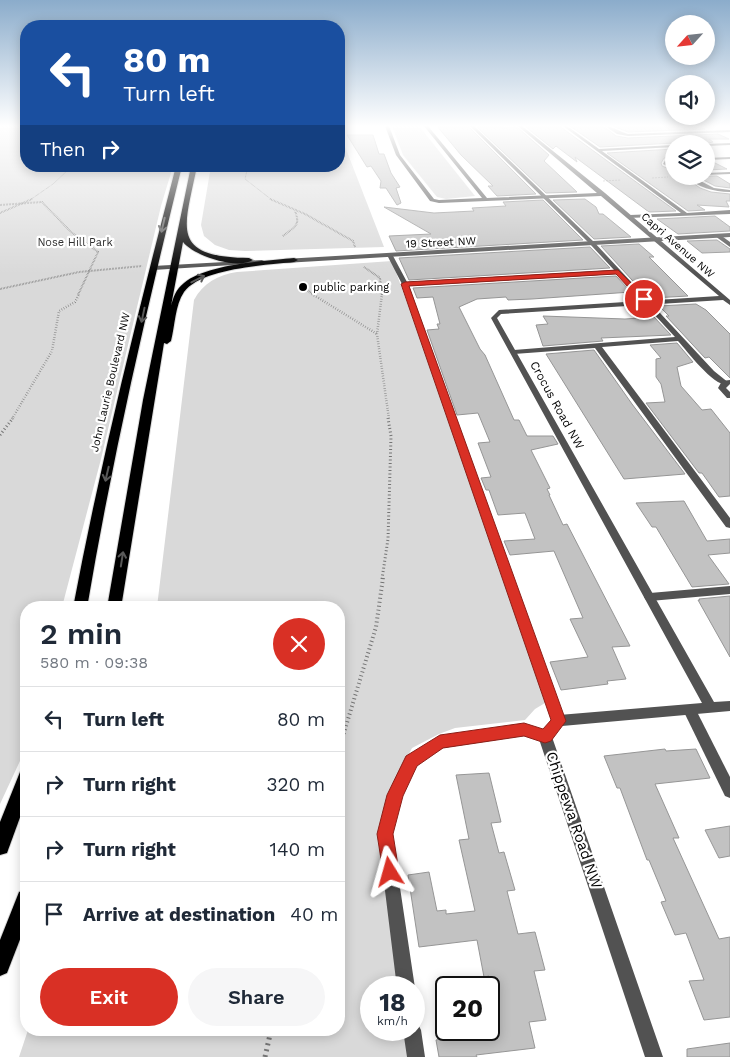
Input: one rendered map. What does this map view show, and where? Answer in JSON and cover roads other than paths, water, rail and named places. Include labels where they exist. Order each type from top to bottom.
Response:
[{"type":"main road","name":"John Laurie Boulevard NW","points":[[81,601],[92,541],[153,268],[177,175]]},
{"type":"main road","points":[[115,601],[148,400],[192,175]]},
{"type":"main road","points":[[183,218],[186,242],[197,252],[220,258],[294,260]]},
{"type":"main road","points":[[148,400],[161,368],[180,291],[196,279],[219,270],[294,260]]},
{"type":"main road","points":[[0,846],[20,794]]},
{"type":"main road","points":[[0,966],[20,914]]},
{"type":"street","points":[[413,175],[432,200],[439,202],[603,194]]},
{"type":"street","points":[[466,175],[486,200]]},
{"type":"street","points":[[523,175],[592,242],[711,373],[728,382],[722,388],[730,396]]},
{"type":"street","name":"Capri Avenue NW","points":[[580,175],[727,301]]},
{"type":"street","points":[[634,175],[686,214]]},
{"type":"street","points":[[701,185],[707,189],[720,192],[730,191]]},
{"type":"street","points":[[630,217],[730,212]]},
{"type":"street","name":"19 Street NW","points":[[153,268],[730,235]]},
{"type":"street","points":[[717,236],[730,245]]},
{"type":"street","points":[[390,255],[405,284],[559,721],[730,706]]},
{"type":"street","points":[[405,284],[618,272]]},
{"type":"street","name":"Crocus Road NW","points":[[711,708],[494,318],[499,312],[648,303],[727,301]]},
{"type":"street","points":[[514,352],[681,340]]},
{"type":"street","points":[[597,346],[730,525]]},
{"type":"street","points":[[650,597],[730,590]]},
{"type":"street","points":[[689,710],[730,791]]},
{"type":"street","name":"Chippewa Road NW","points":[[559,721],[545,736],[654,1057]]},
{"type":"street","points":[[404,976],[385,834],[395,795],[412,761],[440,742],[524,730],[545,736]]},
{"type":"street","points":[[414,1041],[416,1057]]},
{"type":"place","name":"public parking","points":[[303,287]]},
{"type":"park label","name":"Nose Hill Park","points":[[75,242]]}]
